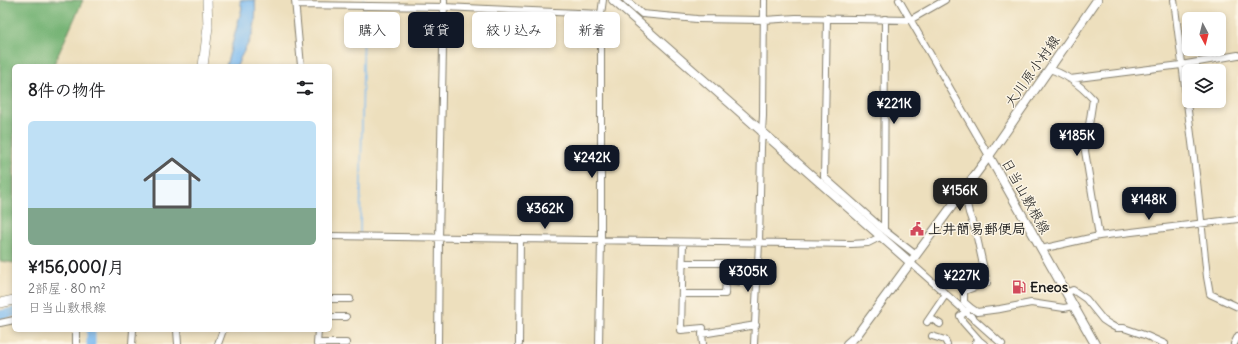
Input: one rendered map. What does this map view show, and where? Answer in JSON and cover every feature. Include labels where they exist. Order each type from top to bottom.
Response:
[{"type":"highway","points":[[203,64],[208,27],[207,0]]},
{"type":"highway","points":[[0,303],[12,300]]},
{"type":"main road","points":[[613,0],[762,132],[882,233],[910,264],[857,336],[847,344]]},
{"type":"main road","name":"大川原小村線","points":[[989,156],[1097,0]]},
{"type":"main road","name":"日当山敷根線","points":[[910,264],[989,156],[1095,344]]},
{"type":"street","points":[[438,344],[444,0]]},
{"type":"street","points":[[602,12],[603,0]]},
{"type":"street","points":[[626,0],[642,14],[697,19],[764,20],[796,18],[910,20],[945,0]]},
{"type":"street","points":[[754,344],[758,281],[763,116],[764,0]]},
{"type":"street","points":[[899,0],[989,156]]},
{"type":"street","points":[[1174,0],[1210,294],[1238,307]]},
{"type":"street","points":[[301,64],[296,3],[564,12]]},
{"type":"street","points":[[827,18],[824,177],[882,233],[916,255]]},
{"type":"street","points":[[882,233],[885,20]]},
{"type":"street","points":[[599,344],[602,48]]},
{"type":"street","points":[[1070,79],[1181,65],[1238,55]]},
{"type":"street","points":[[1049,69],[1059,72],[1070,79],[1093,100],[1085,154],[1099,236]]},
{"type":"street","points":[[964,190],[969,213],[976,233],[987,283],[964,291],[964,302],[968,310]]},
{"type":"street","points":[[1041,249],[1099,236],[1238,219]]},
{"type":"street","points":[[332,236],[759,243],[868,243],[882,233]]},
{"type":"street","points":[[519,344],[520,239]]},
{"type":"street","points":[[683,242],[681,330],[704,328],[702,334],[703,344]]},
{"type":"street","points":[[683,263],[758,263]]},
{"type":"street","points":[[910,264],[968,310],[1002,344]]},
{"type":"street","points":[[682,294],[725,294],[726,280],[740,282],[758,281]]},
{"type":"street","points":[[1066,293],[1073,290],[1082,296],[1103,320],[1116,328],[1124,328],[1165,344]]},
{"type":"street","points":[[940,324],[928,320],[946,294]]},
{"type":"street","points":[[332,299],[350,298]]},
{"type":"street","points":[[979,343],[960,316],[968,310],[977,312],[1000,309],[1031,302],[1064,308],[1074,306]]},
{"type":"street","points":[[332,317],[346,317]]},
{"type":"street","points":[[0,323],[12,320]]},
{"type":"street","points":[[702,334],[756,325]]},
{"type":"street","points":[[76,332],[76,344]]},
{"type":"street","points":[[132,344],[133,332]]},
{"type":"street","points":[[177,332],[178,344]]},
{"type":"street","points":[[218,344],[222,332]]},
{"type":"street","points":[[318,332],[317,344],[346,343]]},
{"type":"street","points":[[1234,344],[1238,336]]},
{"type":"street","points":[[934,338],[945,340],[946,344]]},
{"type":"green space","points":[[0,0],[83,0],[54,64],[12,64],[12,263],[0,261]]},
{"type":"water","points":[[240,0],[255,0],[256,13],[253,31],[238,64],[227,64],[242,8]]},
{"type":"waterway","points":[[360,233],[364,9]]},
{"type":"waterway","points":[[0,315],[12,312]]},
{"type":"waterway","points":[[91,332],[91,344]]},
{"type":"place","name":"上井簡易郵便局","points":[[917,229]]},
{"type":"place","name":"Eneos","points":[[1019,287]]}]
